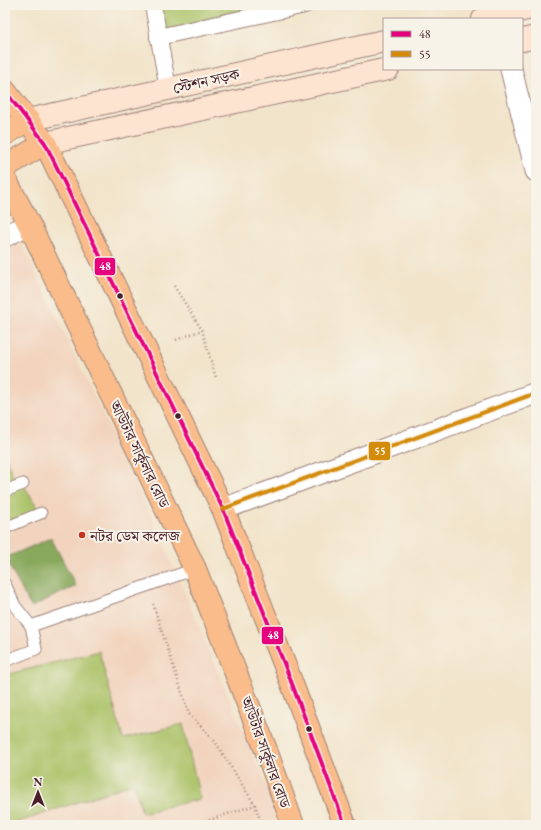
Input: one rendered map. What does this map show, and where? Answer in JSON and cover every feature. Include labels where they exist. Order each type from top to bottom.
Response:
[{"type":"main road","points":[[487,18],[536,7]]},
{"type":"main road","points":[[523,40],[536,37]]},
{"type":"main road","name":"স্টেশন সড়ক","points":[[28,120],[383,41]]},
{"type":"main road","name":"স্টেশন সড়ক","points":[[45,143],[383,70]]},
{"type":"main road","points":[[5,91],[45,143],[223,509],[289,676],[345,825]]},
{"type":"main road","points":[[5,134],[28,120]]},
{"type":"main road","points":[[5,167],[45,143]]},
{"type":"main road","name":"আউটার সার্কুলার রোড","points":[[5,179],[29,224],[195,569],[266,750],[293,825]]},
{"type":"street","points":[[153,5],[168,89]]},
{"type":"street","points":[[158,37],[305,5]]},
{"type":"street","points":[[511,70],[536,171]]},
{"type":"street","points":[[5,236],[29,224]]},
{"type":"street","points":[[223,509],[536,393]]},
{"type":"lane","points":[[5,491],[23,484]]},
{"type":"lane","points":[[5,528],[41,513]]},
{"type":"lane","points":[[31,626],[195,569]]},
{"type":"lane","points":[[5,584],[15,606],[31,626],[36,649],[5,661]]},
{"type":"path","points":[[174,286],[202,330],[216,378]]},
{"type":"path","points":[[176,340],[202,330]]},
{"type":"path","points":[[147,586],[189,714],[214,740],[255,804],[262,825]]},
{"type":"path","points":[[194,825],[255,804]]},
{"type":"shaded area","name":"নটর ডেম কলেজ","points":[[19,237],[162,540],[283,825],[5,825],[5,243]]},
{"type":"green space","points":[[160,5],[271,5],[163,33]]},
{"type":"green space","points":[[5,455],[17,486],[23,484],[41,513],[5,528]]},
{"type":"green space","points":[[51,538],[76,586],[31,607],[5,558]]},
{"type":"green space","points":[[99,651],[123,739],[183,724],[200,799],[142,813],[134,783],[10,825],[5,825],[5,675]]},
{"type":"transit line","name":"48","points":[[5,91],[45,143],[223,509],[289,676],[345,825]]},
{"type":"transit line","name":"55","points":[[223,509],[536,393]]},
{"type":"place","name":"নটর ডেম কলেজ","points":[[82,535]]}]
